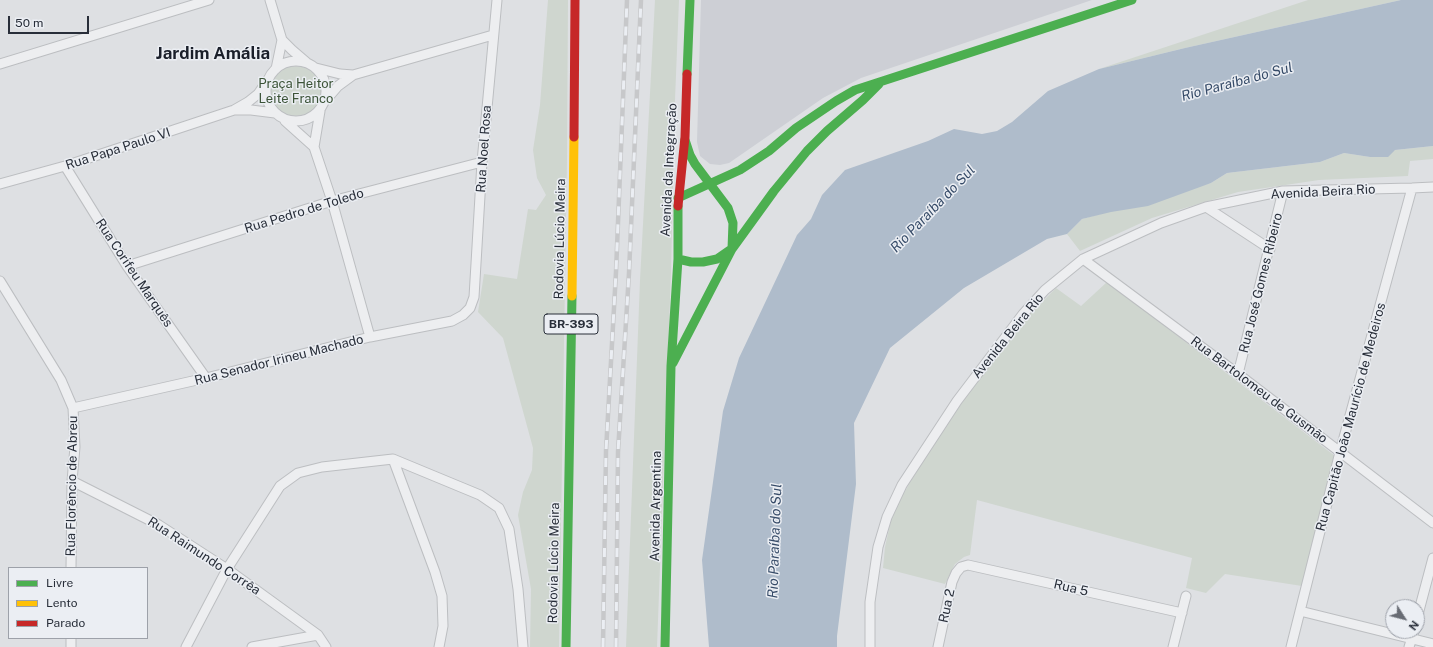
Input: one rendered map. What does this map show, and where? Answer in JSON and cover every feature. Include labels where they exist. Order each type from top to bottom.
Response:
[{"type":"street","points":[[0,64],[209,0]]},
{"type":"street","points":[[270,0],[282,40],[292,50],[307,63],[316,68],[340,74],[353,75]]},
{"type":"street","name":"Rua Noel Rosa","points":[[474,298],[482,162],[497,0]]},
{"type":"street","name":"Rodovia Lúcio Meira","points":[[566,647],[574,218],[575,0]]},
{"type":"street","name":"Avenida da Integração","points":[[671,366],[678,259],[678,198],[685,137],[690,0]]},
{"type":"street","points":[[678,198],[740,170],[769,151],[796,128],[855,90],[1132,0]]},
{"type":"street","points":[[370,337],[332,201],[314,147],[320,111],[325,102],[338,86],[353,75],[493,35]]},
{"type":"street","points":[[276,69],[282,40]]},
{"type":"street","points":[[307,63],[295,61],[285,63],[276,69],[269,78],[266,90],[268,104],[274,113],[284,119],[314,147]]},
{"type":"street","points":[[316,68],[323,77],[327,92],[325,102]]},
{"type":"street","name":"Rua Papa Paulo VI","points":[[0,184],[65,166],[234,110],[258,94],[269,78]]},
{"type":"street","points":[[671,366],[732,249],[774,192],[807,151],[827,131],[863,100],[880,82]]},
{"type":"street","name":"Rua Papa Paulo VI","points":[[234,110],[251,110],[274,113]]},
{"type":"street","points":[[284,119],[294,122],[303,121],[320,111]]},
{"type":"street","points":[[685,137],[693,159],[728,208],[733,223],[732,249]]},
{"type":"street","name":"Rua Pedro de Toledo","points":[[127,266],[332,201],[482,162]]},
{"type":"street","name":"Rua Corifeu Marquês","points":[[65,166],[127,266],[206,378]]},
{"type":"street","name":"Avenida Beira Rio","points":[[870,647],[870,602],[878,547],[887,517],[902,485],[957,401],[1023,314],[1045,290],[1083,259],[1161,223],[1206,207],[1283,191],[1433,187]]},
{"type":"street","name":"Rua Capitão João Maurício de Medeiros","points":[[1291,647],[1340,452],[1412,188]]},
{"type":"street","name":"Rua José Gomes Ribeiro","points":[[1238,374],[1270,249],[1283,191]]},
{"type":"street","points":[[1206,207],[1270,249]]},
{"type":"street","points":[[678,259],[691,262],[703,262],[717,258],[732,249]]},
{"type":"street","name":"Rua Bartolomeu de Gusmão","points":[[1083,259],[1238,374],[1433,523]]},
{"type":"street","name":"Rua Florêncio de Abreu","points":[[0,281],[61,380],[73,408],[75,447],[72,481],[72,567]]},
{"type":"street","name":"Rua Senador Irineu Machado","points":[[73,408],[206,378],[370,337],[452,321],[463,315],[470,308],[474,298]]},
{"type":"street","name":"Avenida Argentina","points":[[665,647],[671,366]]},
{"type":"street","points":[[393,459],[436,572],[442,596],[443,626],[438,647]]},
{"type":"street","points":[[186,647],[227,568],[280,486],[298,473],[322,467],[393,459],[480,495],[499,508],[509,529],[518,589],[523,647]]},
{"type":"street","name":"Rua Raimundo Corrêa","points":[[72,481],[159,524],[227,568],[318,635],[326,647]]},
{"type":"street","points":[[1422,599],[1433,558]]},
{"type":"street","name":"Rua 5","points":[[961,566],[978,566],[1182,613]]},
{"type":"street","name":"Rua 2","points":[[938,647],[952,582],[961,566]]},
{"type":"street","points":[[1173,647],[1186,596]]},
{"type":"street","points":[[1300,611],[1385,632]]},
{"type":"street","points":[[252,647],[318,635]]},
{"type":"street","points":[[1412,639],[1433,644]]},
{"type":"shaded area","points":[[701,0],[1092,0],[861,78],[823,98],[729,163],[720,165],[710,164],[700,156],[697,142]]},
{"type":"green space","points":[[548,0],[568,0],[567,160],[559,647],[530,647],[531,589],[518,515],[523,492],[532,470],[533,448],[503,338],[478,312],[484,274],[517,279],[528,209],[536,210],[546,195],[537,178],[533,150],[540,105]]},
{"type":"green space","points":[[655,0],[679,0],[671,273],[657,647],[626,647],[640,280]]},
{"type":"green space","points":[[1308,0],[1401,0],[1185,48],[1099,69]]},
{"type":"green space","name":"Praça Heitor Leite Franco","points":[[296,66],[306,68],[314,73],[319,81],[321,91],[319,101],[314,109],[306,114],[296,116],[286,114],[278,109],[273,101],[271,91],[273,81],[278,73],[286,68]]},
{"type":"green space","points":[[1433,146],[1433,159],[1410,161],[1408,176],[1319,180],[1238,192],[1152,218],[1080,251],[1067,234],[1082,219],[1211,183],[1227,173],[1320,162],[1344,153],[1370,157],[1395,150]]},
{"type":"green space","points":[[1107,282],[1335,456],[1302,586],[1225,574],[1206,593],[1186,588],[1192,558],[977,500],[970,555],[964,557],[955,564],[945,584],[883,568],[885,547],[893,511],[944,429],[1004,346],[1028,316],[1056,288],[1081,306]]},
{"type":"water","name":"Rio Paraíba do Sul","points":[[1401,0],[1433,0],[1433,146],[1395,150],[1388,157],[1370,157],[1344,153],[1320,162],[1227,173],[1211,183],[1148,206],[1111,212],[1082,219],[1067,234],[1047,239],[964,288],[890,348],[854,423],[856,484],[837,636],[837,647],[709,647],[702,560],[723,411],[739,358],[797,235],[811,219],[822,195],[845,170],[928,141],[954,129],[982,134],[997,131],[1012,122],[1048,91],[1099,69],[1185,48]]},
{"type":"railway","points":[[603,647],[606,451],[616,272],[627,0]]},
{"type":"railway","points":[[616,647],[618,452],[629,273],[641,0]]},
{"type":"traffic: fast","points":[[687,74],[690,0]]},
{"type":"traffic: fast","points":[[678,198],[740,170],[769,151],[796,128],[855,90],[1132,0]]},
{"type":"traffic: fast","points":[[673,363],[732,249],[774,191],[807,151],[879,84]]},
{"type":"traffic: fast","points":[[685,140],[695,164],[728,208],[733,223],[732,249]]},
{"type":"traffic: fast","points":[[665,647],[671,366],[678,259],[678,206]]},
{"type":"traffic: fast","points":[[678,259],[691,262],[703,262],[717,259],[730,250]]},
{"type":"traffic: fast","points":[[566,647],[572,296]]},
{"type":"traffic: slow","points":[[572,296],[574,137]]},
{"type":"traffic: jam","points":[[574,137],[575,0]]},
{"type":"traffic: jam","points":[[678,206],[685,137],[687,74]]},
{"type":"district","name":"Jardim Amália","points":[[213,54]]}]
